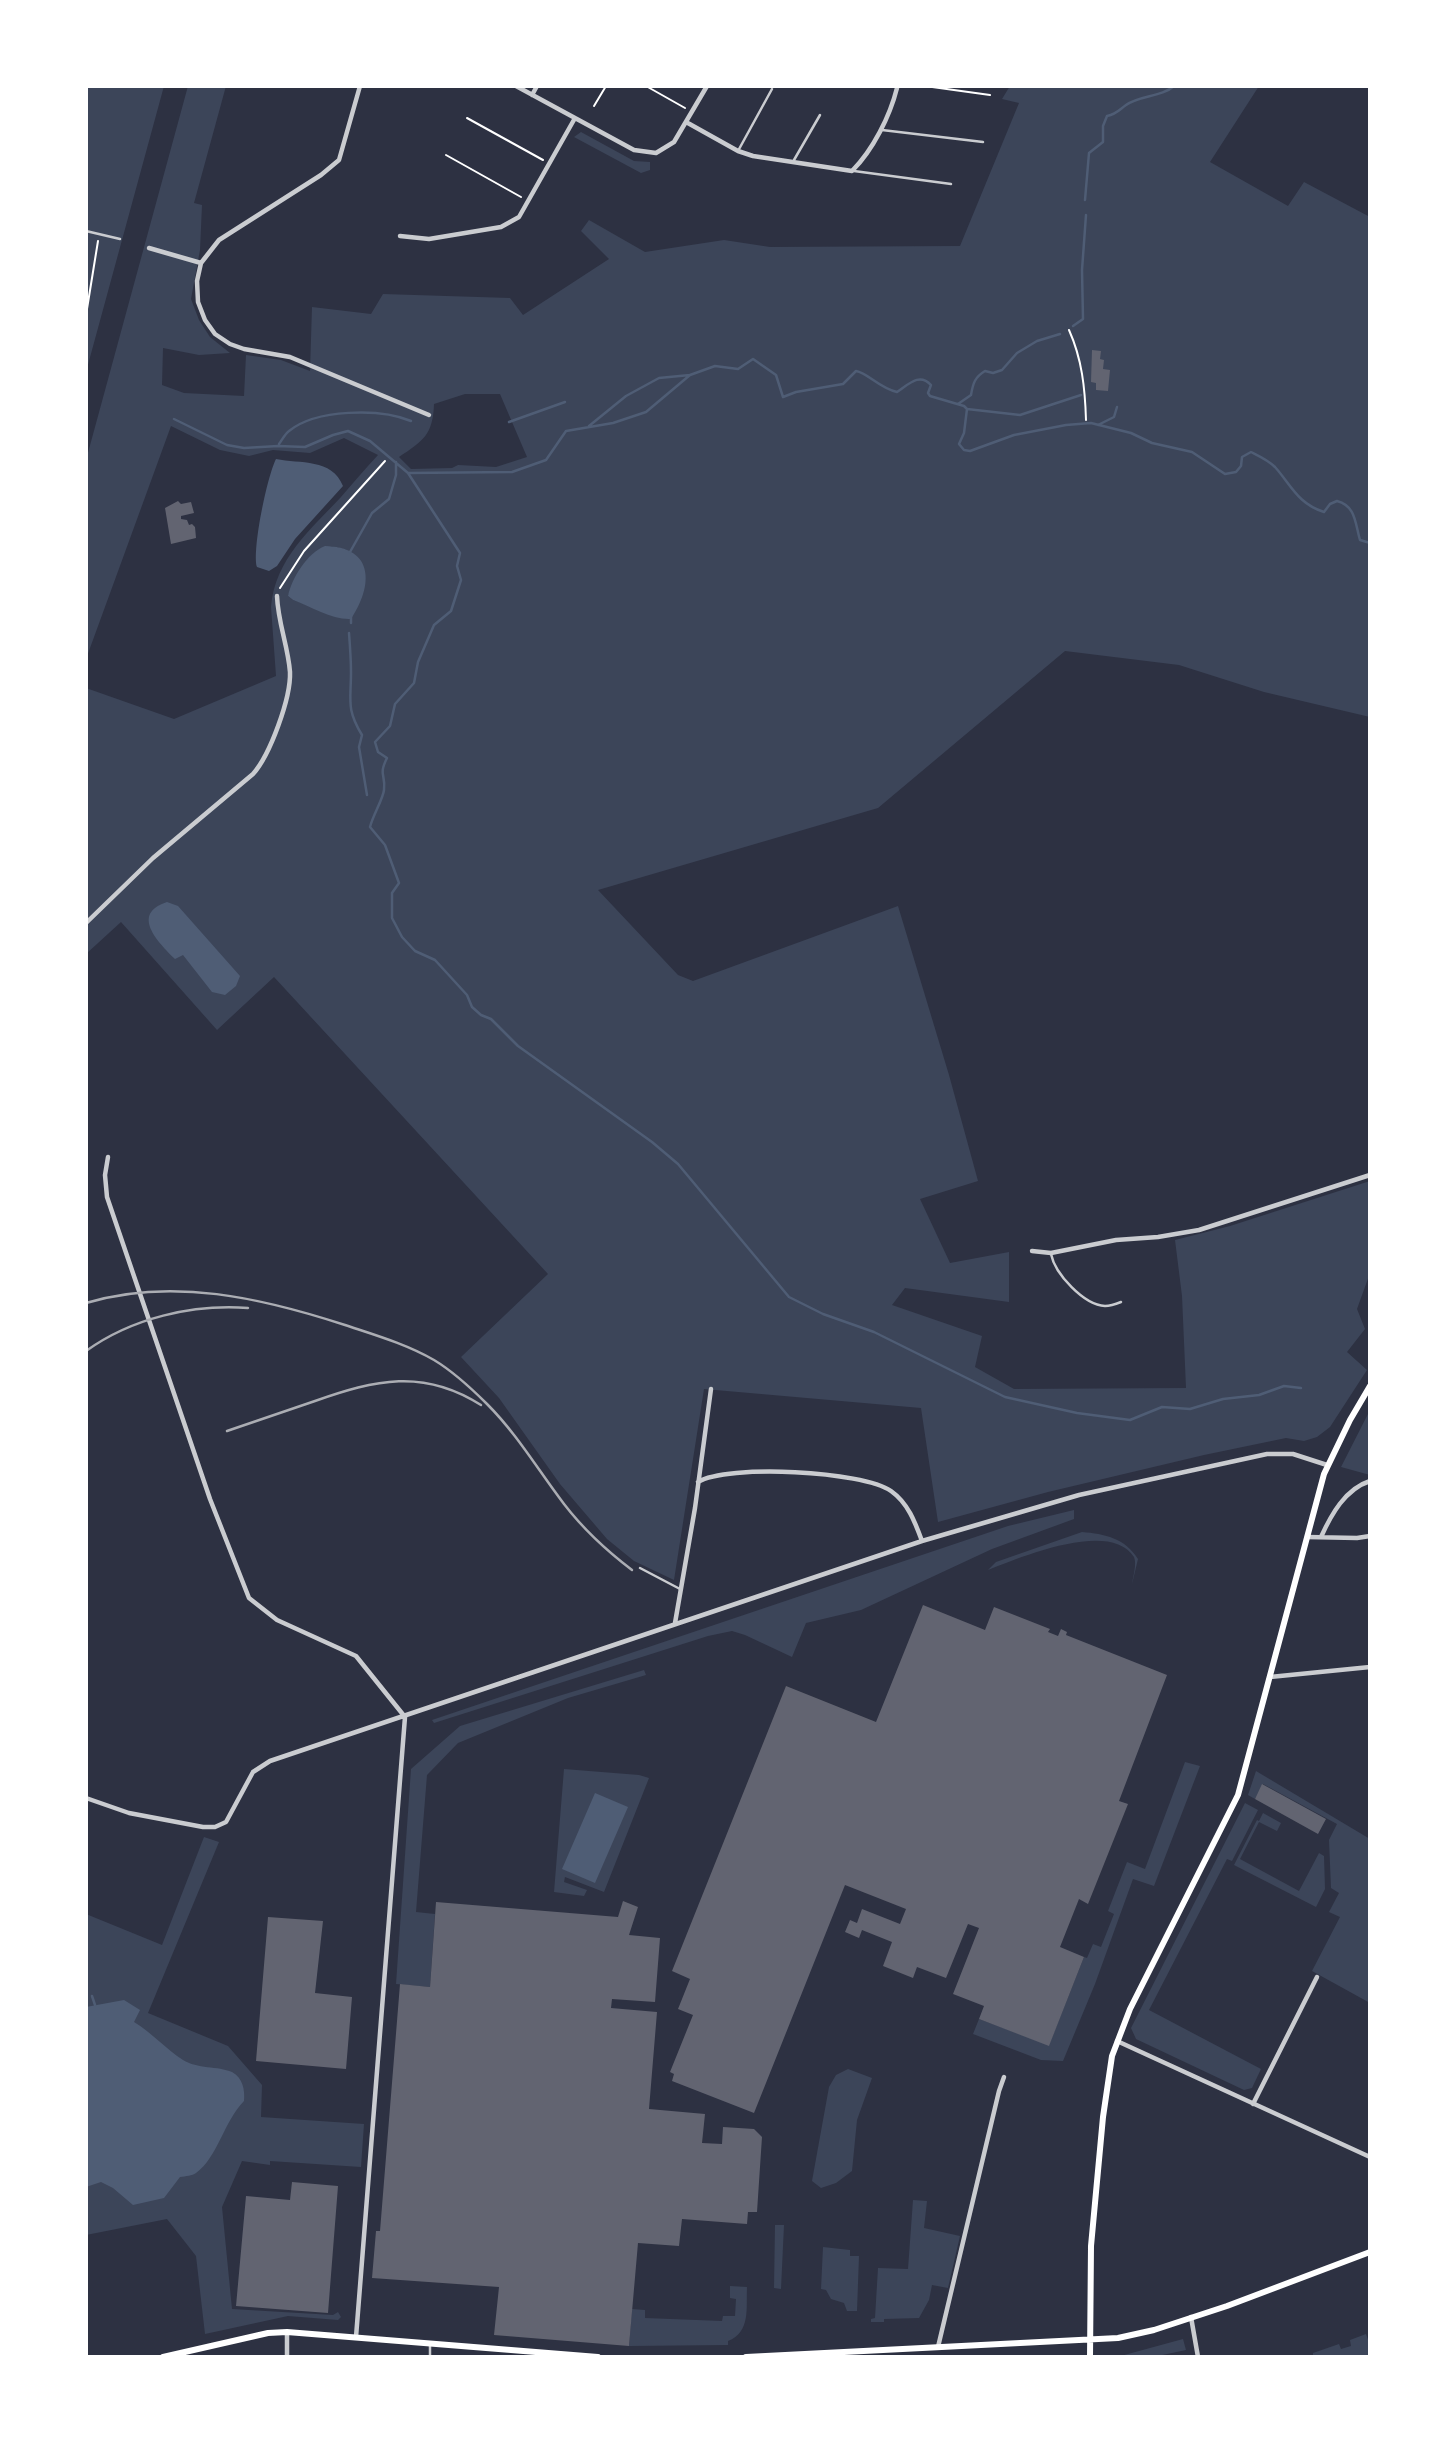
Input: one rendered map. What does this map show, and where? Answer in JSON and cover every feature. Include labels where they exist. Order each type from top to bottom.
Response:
[{"type":"main road","points":[[1090,2357],[1091,2246],[1110,2065],[1116,2040],[1238,1795],[1327,1465],[1370,1386]]},
{"type":"main road","points":[[746,2357],[1118,2338],[1191,2317],[1370,2252]]},
{"type":"main road","points":[[163,2357],[268,2333],[287,2332],[598,2357]]},
{"type":"street","points":[[360,86],[339,160],[321,175],[219,240],[201,263],[197,281],[198,302],[205,320],[215,334],[230,344],[290,357],[429,415]]},
{"type":"street","points":[[516,86],[634,150],[656,153],[674,142],[707,86]]},
{"type":"street","points":[[531,95],[537,86]]},
{"type":"street","points":[[686,122],[738,151],[753,156],[852,171],[862,161],[893,105],[897,88]]},
{"type":"street","points":[[400,236],[429,239],[501,227],[519,216],[575,118]]},
{"type":"street","points":[[149,248],[201,263]]},
{"type":"street","points":[[86,923],[153,858],[253,774],[263,760],[287,695],[290,675],[279,624],[277,596]]},
{"type":"street","points":[[108,1157],[105,1175],[107,1197],[210,1499],[249,1598],[277,1620],[354,1654],[405,1717],[356,2337]]},
{"type":"street","points":[[1032,1251],[1051,1253],[1125,1238],[1158,1237],[1230,1222],[1370,1175]]},
{"type":"street","points":[[675,1623],[711,1390]]},
{"type":"street","points":[[86,1798],[129,1813],[215,1827],[226,1822],[245,1783],[263,1764],[922,1541],[1079,1495],[1267,1454],[1293,1454],[1327,1465]]},
{"type":"street","points":[[698,1482],[711,1476],[780,1472],[869,1481],[890,1490],[904,1503],[922,1541]]},
{"type":"street","points":[[1321,1537],[1329,1519],[1349,1493],[1370,1481]]},
{"type":"street","points":[[1307,1537],[1370,1536]]},
{"type":"street","points":[[1270,1677],[1370,1667]]},
{"type":"street","points":[[1253,2104],[1317,1977]]},
{"type":"street","points":[[1116,2040],[1370,2157]]},
{"type":"street","points":[[938,2347],[1004,2077]]},
{"type":"street","points":[[1191,2317],[1198,2357]]},
{"type":"street","points":[[286,2357],[287,2332]]},
{"type":"lane","points":[[738,151],[772,89]]},
{"type":"lane","points":[[793,162],[820,114]]},
{"type":"lane","points":[[879,130],[983,142]]},
{"type":"lane","points":[[852,171],[951,184]]},
{"type":"lane","points":[[86,231],[120,240]]},
{"type":"lane","points":[[1051,1253],[1057,1271],[1082,1294],[1101,1305],[1121,1302]]},
{"type":"lane","points":[[640,1567],[680,1589]]},
{"type":"lane","points":[[430,2344],[430,2357]]},
{"type":"path","points":[[594,106],[606,86]]},
{"type":"path","points":[[646,86],[692,112]]},
{"type":"path","points":[[925,86],[990,95]]},
{"type":"path","points":[[467,118],[550,164]]},
{"type":"path","points":[[446,155],[529,202]]},
{"type":"path","points":[[86,316],[99,234]]},
{"type":"path","points":[[1069,330],[1078,351],[1085,392],[1086,420]]},
{"type":"path","points":[[277,596],[286,576],[304,551],[385,461]]},
{"type":"shaded area","points":[[86,86],[164,86],[86,372]]},
{"type":"shaded area","points":[[188,86],[226,86],[194,203],[202,205],[200,250],[191,299],[199,320],[210,337],[230,353],[199,355],[163,348],[162,385],[184,393],[244,396],[246,355],[281,360],[310,371],[312,307],[371,314],[383,294],[510,298],[523,315],[609,259],[581,231],[589,220],[645,252],[724,240],[770,247],[960,246],[1019,103],[1002,99],[1010,86],[1259,86],[1210,162],[1288,206],[1304,182],[1370,217],[1370,717],[1264,692],[1179,665],[1065,651],[878,808],[598,890],[678,975],[693,981],[898,906],[978,1181],[920,1199],[950,1263],[1009,1252],[1009,1302],[905,1288],[892,1305],[982,1336],[975,1367],[1014,1389],[1186,1388],[1182,1296],[1175,1240],[1230,1226],[1370,1181],[1370,1273],[1357,1309],[1365,1329],[1347,1352],[1367,1370],[1330,1427],[1317,1437],[1304,1441],[1286,1438],[1204,1455],[1048,1492],[938,1522],[921,1408],[704,1389],[674,1580],[634,1561],[607,1539],[560,1484],[499,1398],[461,1357],[548,1274],[274,977],[217,1030],[121,922],[86,954],[86,688],[174,719],[276,676],[271,607],[279,574],[296,546],[378,455],[344,438],[310,453],[273,450],[249,456],[220,450],[171,426],[86,659],[86,460]],"holes":[[[465,394],[500,394],[527,457],[496,467],[458,465],[452,468],[411,469],[399,457],[429,430],[434,404]],[[332,546],[347,550],[362,564],[329,613],[288,596],[309,558]]]},
{"type":"shaded area","points":[[581,132],[634,161],[650,162],[650,170],[641,173],[574,137]]},
{"type":"shaded area","points":[[276,459],[323,466],[338,477],[343,486],[295,539],[277,566],[269,571],[257,567],[256,558],[258,530]]},
{"type":"shaded area","points":[[325,546],[353,553],[365,570],[363,594],[351,619],[329,615],[288,596],[301,567],[312,554]]},
{"type":"shaded area","points":[[167,902],[178,906],[240,976],[236,986],[225,995],[212,992],[183,955],[175,959],[155,937],[149,921],[150,914],[156,907]]},
{"type":"shaded area","points":[[1370,1410],[1370,1475],[1341,1467]]},
{"type":"shaded area","points":[[1074,1510],[1074,1519],[992,1549],[861,1610],[806,1623],[792,1657],[732,1631],[708,1636],[434,1723],[432,1720],[1008,1526]]},
{"type":"shaded area","points":[[1082,1532],[1114,1538],[1133,1552],[1138,1559],[1132,1584],[1134,1557],[1122,1546],[1105,1541],[1064,1545],[988,1570],[996,1562]]},
{"type":"shaded area","points":[[644,1670],[646,1675],[568,1698],[458,1743],[427,1775],[416,1912],[435,1914],[430,1987],[396,1984],[411,1769],[460,1726]]},
{"type":"shaded area","points":[[1185,1762],[1200,1766],[1154,1886],[1133,1879],[1095,1984],[1063,2061],[1041,2060],[973,2034],[979,2019],[1049,2045],[1084,1957],[1087,1958],[1093,1944],[1101,1947],[1114,1914],[1108,1911],[1127,1862],[1145,1869]]},
{"type":"shaded area","points":[[564,1769],[649,1778],[604,1892],[565,1877],[564,1882],[587,1890],[584,1896],[554,1892]]},
{"type":"shaded area","points":[[1256,1771],[1370,1839],[1370,2003],[1312,1971],[1340,1917],[1329,1912],[1339,1893],[1331,1888],[1329,1840],[1337,1824],[1263,1784],[1255,1799],[1248,1795]]},
{"type":"shaded area","points":[[595,1793],[628,1807],[595,1883],[562,1869]]},
{"type":"shaded area","points":[[1245,1803],[1258,1810],[1232,1861],[1227,1859],[1149,2010],[1261,2069],[1252,2088],[1244,2090],[1136,2039],[1131,2028]]},
{"type":"shaded area","points":[[1263,1813],[1281,1823],[1277,1831],[1259,1822],[1240,1859],[1299,1891],[1319,1853],[1324,1856],[1325,1889],[1316,1907],[1234,1865]]},
{"type":"shaded area","points":[[204,1837],[219,1842],[148,2013],[228,2046],[262,2085],[261,2117],[364,2124],[361,2167],[270,2161],[270,2165],[242,2161],[222,2207],[232,2309],[333,2315],[338,2312],[341,2317],[338,2320],[288,2316],[205,2334],[196,2256],[167,2219],[86,2235],[86,1914],[162,1945]]},
{"type":"shaded area","points":[[124,2000],[140,2010],[134,2022],[177,2056],[195,2065],[232,2072],[241,2081],[244,2093],[244,2101],[231,2118],[204,2166],[194,2174],[180,2177],[164,2198],[133,2205],[113,2188],[101,2182],[86,2187],[86,2007]]},
{"type":"shaded area","points":[[848,2069],[872,2078],[857,2120],[852,2171],[836,2183],[821,2188],[812,2181],[829,2087],[836,2075]]},
{"type":"shaded area","points":[[913,2200],[927,2201],[924,2228],[960,2236],[948,2288],[932,2285],[929,2300],[919,2318],[871,2322],[871,2319],[875,2318],[878,2268],[908,2269]]},
{"type":"shaded area","points":[[775,2225],[784,2225],[781,2289],[774,2288]]},
{"type":"shaded area","points":[[823,2247],[850,2250],[850,2256],[859,2256],[857,2311],[847,2311],[844,2303],[831,2299],[826,2290],[821,2289]]},
{"type":"shaded area","points":[[730,2286],[747,2287],[747,2311],[741,2332],[728,2341],[728,2345],[629,2346],[632,2309],[645,2310],[645,2318],[722,2321],[723,2316],[735,2316],[736,2299],[730,2298]]},
{"type":"shaded area","points":[[1366,2334],[1370,2357],[1313,2357],[1313,2353],[1339,2344],[1341,2349],[1351,2346],[1350,2340]]},
{"type":"shaded area","points":[[1183,2339],[1186,2350],[1153,2357],[1117,2357]]},
{"type":"building","points":[[1092,350],[1101,351],[1103,369],[1110,370],[1108,391],[1096,390],[1096,383],[1091,382]]},
{"type":"building","points":[[178,501],[181,504],[191,502],[194,513],[181,516],[181,519],[187,520],[189,525],[195,527],[196,538],[171,544],[165,508]]},
{"type":"building","points":[[923,1605],[985,1630],[994,1607],[1050,1629],[1048,1632],[1058,1636],[1061,1629],[1067,1632],[1066,1635],[1167,1675],[1119,1801],[1128,1804],[1088,1904],[1079,1899],[1060,1947],[1084,1957],[1049,2046],[979,2019],[984,2006],[953,1994],[979,1928],[968,1924],[946,1978],[917,1967],[913,1978],[883,1966],[892,1942],[862,1930],[859,1938],[845,1932],[850,1920],[857,1923],[862,1909],[900,1924],[906,1909],[845,1885],[754,2113],[672,2081],[674,2074],[670,2072],[693,2015],[678,2009],[690,1979],[672,1971],[786,1686],[876,1722]]},
{"type":"building","points":[[1262,1784],[1326,1819],[1318,1834],[1255,1799]]},
{"type":"building","points":[[623,1901],[638,1907],[629,1935],[660,1938],[655,2002],[612,1999],[611,2008],[657,2012],[649,2109],[705,2114],[702,2143],[722,2144],[723,2127],[754,2129],[762,2137],[757,2212],[748,2212],[747,2224],[682,2219],[679,2246],[638,2243],[629,2346],[494,2335],[499,2287],[372,2278],[376,2231],[380,2231],[400,1984],[430,1987],[436,1902],[618,1917]]},
{"type":"building","points":[[268,1917],[323,1921],[315,1993],[352,1997],[346,2069],[256,2061]]},
{"type":"building","points":[[292,2182],[338,2186],[328,2313],[236,2306],[246,2196],[290,2200]]},
{"type":"waterway","points":[[1085,200],[1089,153],[1103,142],[1103,126],[1107,116],[1138,99],[1174,86]]},
{"type":"waterway","points":[[1073,326],[1083,319],[1082,270],[1086,215]]},
{"type":"waterway","points":[[958,404],[971,395],[975,381],[982,373],[1002,370],[1017,353],[1037,341],[1060,334]]},
{"type":"waterway","points":[[174,419],[227,445],[244,448],[305,447],[348,431],[370,441],[408,473],[512,472],[546,460],[566,431],[613,423],[646,412],[690,375],[715,366],[738,369],[753,359],[776,375],[783,397],[796,392],[843,384],[856,371],[897,392],[914,381],[927,381],[931,385],[928,393],[930,396],[967,409],[964,433],[959,444],[964,450],[970,451],[1014,435],[1091,423],[1131,433],[1152,443],[1192,452],[1225,474],[1236,472],[1241,466],[1242,457],[1251,452],[1272,465],[1301,499],[1315,509],[1324,512],[1330,504],[1337,501],[1343,503],[1354,516],[1360,540],[1370,543]]},
{"type":"waterway","points":[[589,426],[626,396],[659,378],[690,375]]},
{"type":"waterway","points":[[967,409],[1020,415],[1081,395]]},
{"type":"waterway","points":[[509,422],[565,402]]},
{"type":"waterway","points":[[1098,425],[1114,417],[1117,407]]},
{"type":"waterway","points":[[279,444],[288,432],[301,424],[331,415],[383,414],[411,421]]},
{"type":"waterway","points":[[350,552],[372,513],[389,499],[396,475],[396,462]]},
{"type":"waterway","points":[[408,473],[460,553],[457,566],[461,580],[451,611],[434,625],[418,662],[414,683],[395,704],[390,726],[375,742],[378,752],[387,758],[383,772],[383,794],[370,827],[385,845],[399,883],[392,893],[392,918],[402,937],[415,951],[435,960],[467,995],[472,1007],[491,1019],[518,1046],[652,1142],[678,1164],[789,1297],[823,1314],[874,1332],[1005,1397],[1077,1413],[1130,1420],[1162,1407],[1190,1409],[1223,1399],[1259,1395],[1284,1386],[1301,1388]]},
{"type":"waterway","points":[[351,616],[351,623]]},
{"type":"waterway","points":[[349,633],[351,704],[362,735],[359,747],[367,795]]},
{"type":"waterway","points":[[92,1996],[95,2005]]},
{"type":"railway","points":[[86,1303],[118,1295],[151,1292],[217,1294],[314,1315],[423,1354],[455,1375],[487,1404],[518,1440],[580,1523],[632,1570]]},
{"type":"railway","points":[[86,1351],[123,1330],[163,1316],[206,1308],[248,1308]]},
{"type":"railway","points":[[227,1431],[337,1394],[379,1383],[399,1381],[439,1386],[460,1393],[481,1405]]}]
